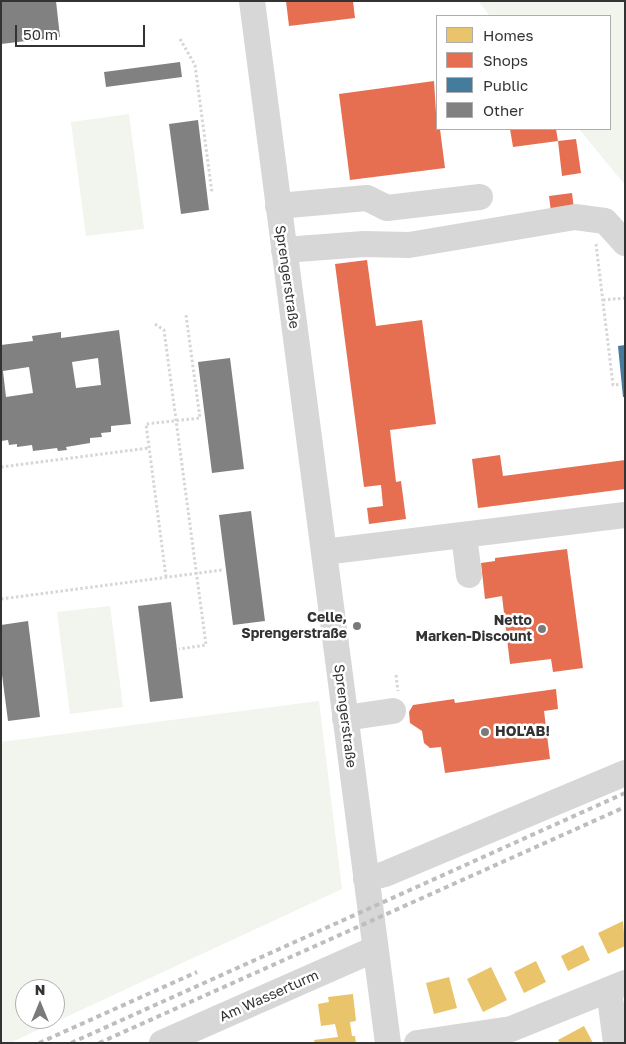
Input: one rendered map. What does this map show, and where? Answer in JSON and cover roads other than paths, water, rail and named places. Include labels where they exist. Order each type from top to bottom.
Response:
[{"type":"street","name":"Sprengerstraße","points":[[252,1],[388,1043]]},
{"type":"street","points":[[278,206],[367,198],[387,208],[480,197]]},
{"type":"street","points":[[284,250],[364,244],[409,245],[575,217],[605,221],[625,243]]},
{"type":"street","points":[[324,552],[625,515]]},
{"type":"street","points":[[464,536],[469,575]]},
{"type":"street","points":[[345,718],[393,712]]},
{"type":"street","points":[[366,879],[385,874],[625,773]]},
{"type":"street","name":"Am Wasserturm","points":[[162,1043],[376,949]]},
{"type":"street","points":[[417,1043],[511,1029],[617,987],[616,1043]]},
{"type":"railway","points":[[71,1043],[625,793]]},
{"type":"railway","points":[[99,1043],[625,807]]},
{"type":"railway","points":[[39,1043],[197,972]]},
{"type":"place","name":"Celle, Sprengerstraße","points":[[357,626]]},
{"type":"place","name":"Netto Marken-Discount","points":[[542,629]]},
{"type":"place","name":"HOL'AB!","points":[[485,732]]}]
